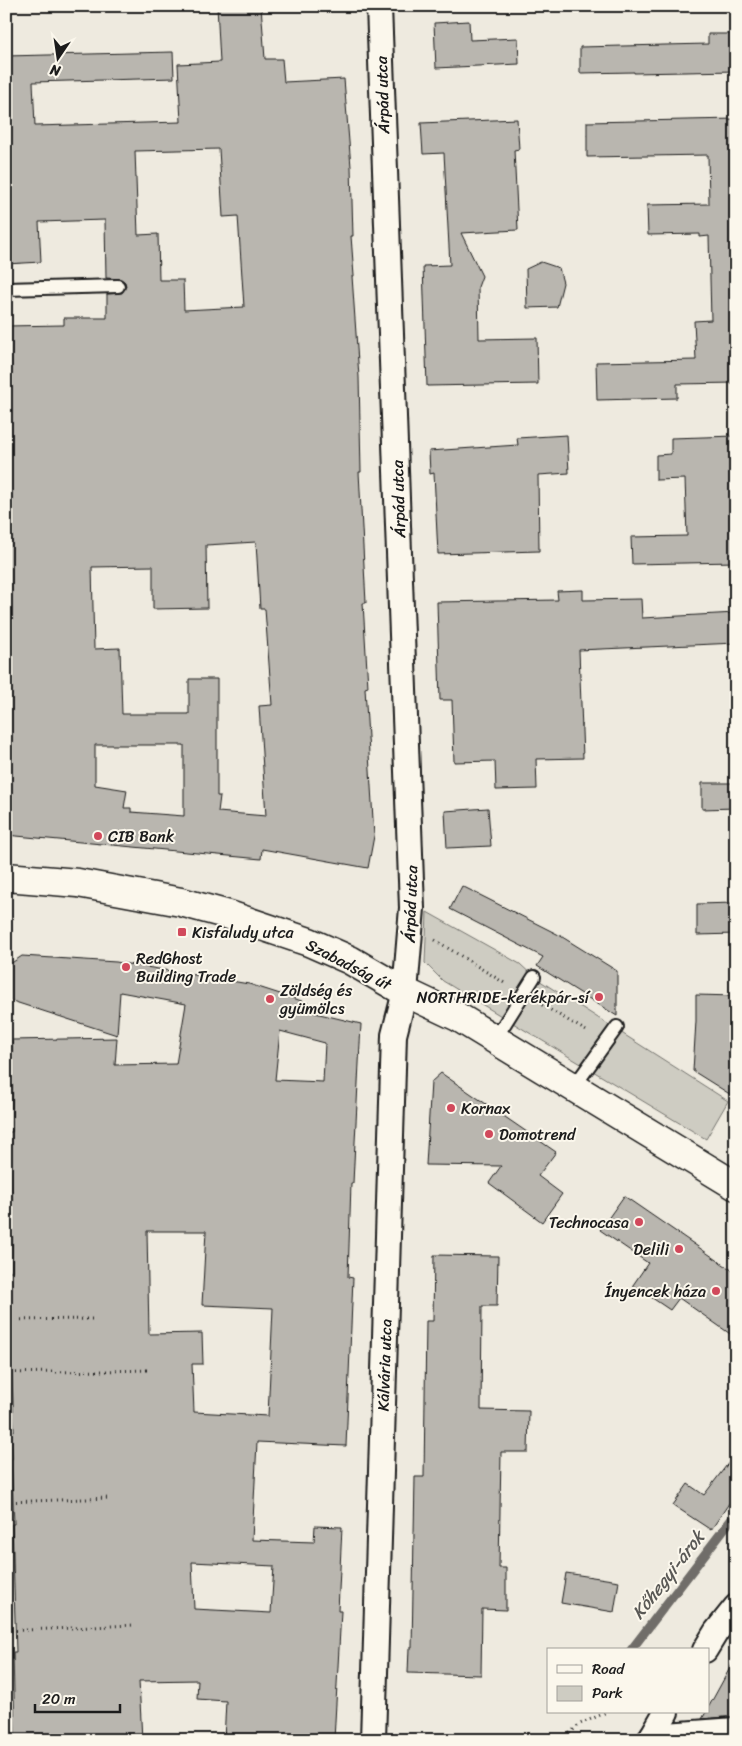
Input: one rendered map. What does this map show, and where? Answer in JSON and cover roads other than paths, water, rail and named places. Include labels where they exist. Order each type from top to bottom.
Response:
[{"type":"main road","name":"Szabadság út","points":[[6,877],[88,884],[181,902],[229,914],[309,942],[350,960],[406,992],[458,1017],[736,1186]]},
{"type":"street","name":"Árpád utca","points":[[379,6],[411,850],[412,908],[406,992]]},
{"type":"street","name":"Kálvária utca","points":[[373,1740],[394,1035],[406,992]]},
{"type":"street","points":[[706,1648],[716,1632],[736,1608]]},
{"type":"street","points":[[651,1738],[665,1714]]},
{"type":"street","points":[[651,1738],[736,1730]]},
{"type":"lane","points":[[6,289],[118,286]]},
{"type":"lane","points":[[495,1039],[534,977]]},
{"type":"lane","points":[[573,1088],[617,1026]]},
{"type":"waterway","name":"Kőhegyi-árok","points":[[633,1648],[731,1520]]},
{"type":"place","name":"CIB Bank","points":[[98,836]]},
{"type":"place","name":"Kisfaludy utca","points":[[182,932]]},
{"type":"place","name":"RedGhost Building Trade","points":[[126,967]]},
{"type":"place","name":"NORTHRIDE-kerékpár-sí","points":[[599,997]]},
{"type":"place","name":"Zöldség és gyümölcs","points":[[270,999]]},
{"type":"place","name":"Kornax","points":[[451,1108]]},
{"type":"place","name":"Domotrend","points":[[489,1134]]},
{"type":"place","name":"Technocasa","points":[[639,1222]]},
{"type":"place","name":"Delili","points":[[679,1249]]},
{"type":"place","name":"Ínyencek háza","points":[[716,1291]]}]
